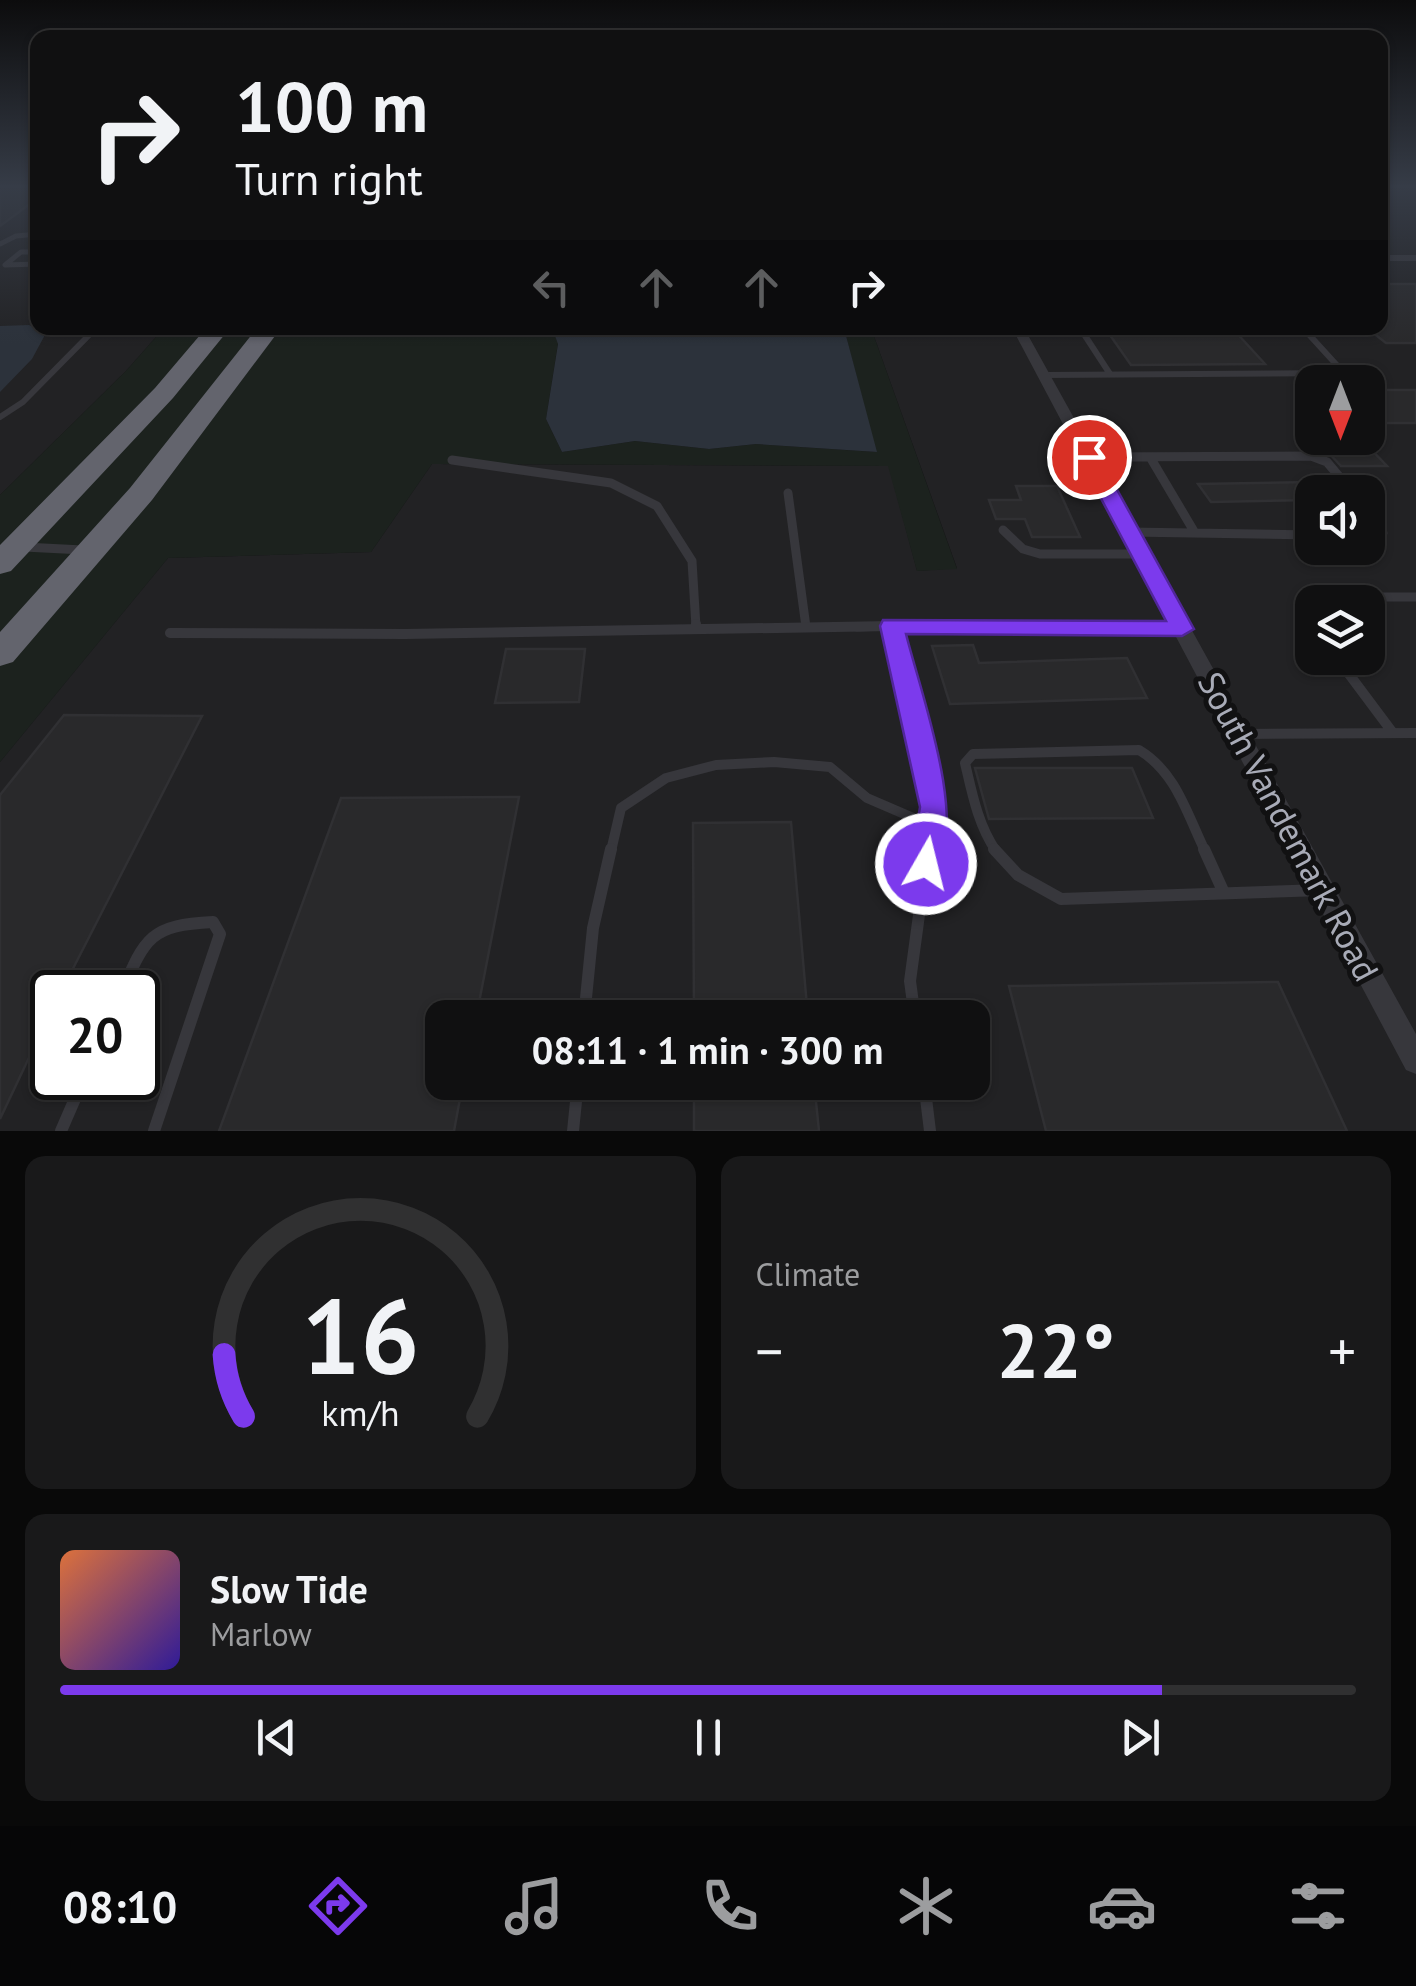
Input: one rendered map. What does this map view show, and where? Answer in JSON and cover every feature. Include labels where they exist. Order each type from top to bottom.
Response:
[{"type":"highway","points":[[8,556],[164,393],[212,335]]},
{"type":"highway","points":[[0,654],[141,494],[264,335]]},
{"type":"street","points":[[1388,258],[1416,258]]},
{"type":"street","name":"South Vandemark Road","points":[[1022,335],[1416,1062]]},
{"type":"lane","points":[[30,252],[22,252],[5,265],[30,264]]},
{"type":"lane","points":[[0,417],[23,402],[89,335]]},
{"type":"lane","points":[[1085,335],[1110,374]]},
{"type":"lane","points":[[1046,375],[1344,373],[1309,335]]},
{"type":"lane","points":[[1089,457],[1311,456],[1328,462],[1338,475]]},
{"type":"lane","points":[[1150,457],[1195,533]]},
{"type":"lane","points":[[452,460],[612,483],[657,506],[692,560],[696,629]]},
{"type":"lane","points":[[788,493],[806,627]]},
{"type":"lane","points":[[1003,530],[1023,549],[1040,554],[1141,554]]},
{"type":"lane","points":[[1129,532],[1295,535]]},
{"type":"lane","points":[[8,556],[91,550]]},
{"type":"lane","points":[[1385,597],[1416,597]]},
{"type":"lane","points":[[170,632],[892,626],[1182,629]]},
{"type":"lane","points":[[892,626],[934,807],[910,980],[913,1000]]},
{"type":"lane","points":[[1350,675],[1393,733]]},
{"type":"lane","points":[[1240,734],[1416,733]]},
{"type":"lane","points":[[1224,893],[1170,776],[1156,760],[1138,750],[989,751],[972,754],[965,763],[978,826],[997,856],[1045,893],[1061,899],[1324,890]]},
{"type":"lane","points":[[586,1000],[593,928],[621,808],[666,778],[716,765],[774,762],[830,767],[868,798],[932,826]]},
{"type":"lane","points":[[131,970],[146,936],[168,924],[212,922],[220,934],[154,1131]]},
{"type":"lane","points":[[61,1131],[74,1100]]},
{"type":"lane","points":[[573,1131],[576,1100]]},
{"type":"lane","points":[[926,1100],[930,1131]]},
{"type":"shaded area","points":[[0,240],[30,240],[30,335],[158,335],[0,495]]},
{"type":"shaded area","points":[[1388,240],[1416,240],[1416,1131],[0,1131],[0,762],[168,558],[371,552],[432,464],[889,466],[917,571],[957,568],[874,335],[1388,335]]},
{"type":"shaded area","points":[[29,325],[30,335],[45,335],[32,359],[0,392],[0,326]]},
{"type":"shaded area","points":[[158,335],[555,335],[558,343],[546,419],[562,452],[635,441],[709,449],[756,444],[876,452],[846,335],[873,335],[957,569],[917,571],[888,466],[432,464],[371,552],[168,558],[0,762],[0,495]]},
{"type":"shaded area","points":[[555,335],[846,335],[877,452],[756,444],[709,449],[635,441],[562,452],[546,419],[558,344]]},
{"type":"building","points":[[1388,284],[1416,284],[1416,343],[1386,343],[1376,335],[1388,335]]},
{"type":"building","points":[[1110,335],[1238,335],[1265,364],[1131,365]]},
{"type":"building","points":[[1385,390],[1416,390],[1416,423],[1385,423]]},
{"type":"building","points":[[1331,455],[1376,455],[1387,466],[1341,466]]},
{"type":"building","points":[[1295,482],[1295,500],[1211,502],[1198,484]]},
{"type":"building","points":[[1016,486],[1057,486],[1080,537],[1032,537],[1025,519],[996,519],[989,500],[1021,500]]},
{"type":"building","points":[[973,645],[979,663],[1127,658],[1147,698],[950,704],[932,646]]},
{"type":"building","points":[[506,649],[585,649],[579,702],[495,703]]},
{"type":"building","points":[[64,715],[202,716],[72,970],[30,970],[30,1056],[0,1119],[0,795]]},
{"type":"building","points":[[975,768],[1132,768],[1153,818],[989,819]]},
{"type":"building","points":[[519,797],[480,1000],[425,1000],[425,1100],[460,1100],[454,1131],[219,1131],[341,798]]},
{"type":"building","points":[[791,822],[806,1000],[694,1000],[693,823]]},
{"type":"building","points":[[1278,982],[1347,1131],[1046,1131],[1009,986]]},
{"type":"building","points":[[694,1100],[816,1100],[819,1131],[694,1131]]},
{"type":"route","points":[[926,864],[934,807],[892,626],[1182,629],[1089,457]]}]
